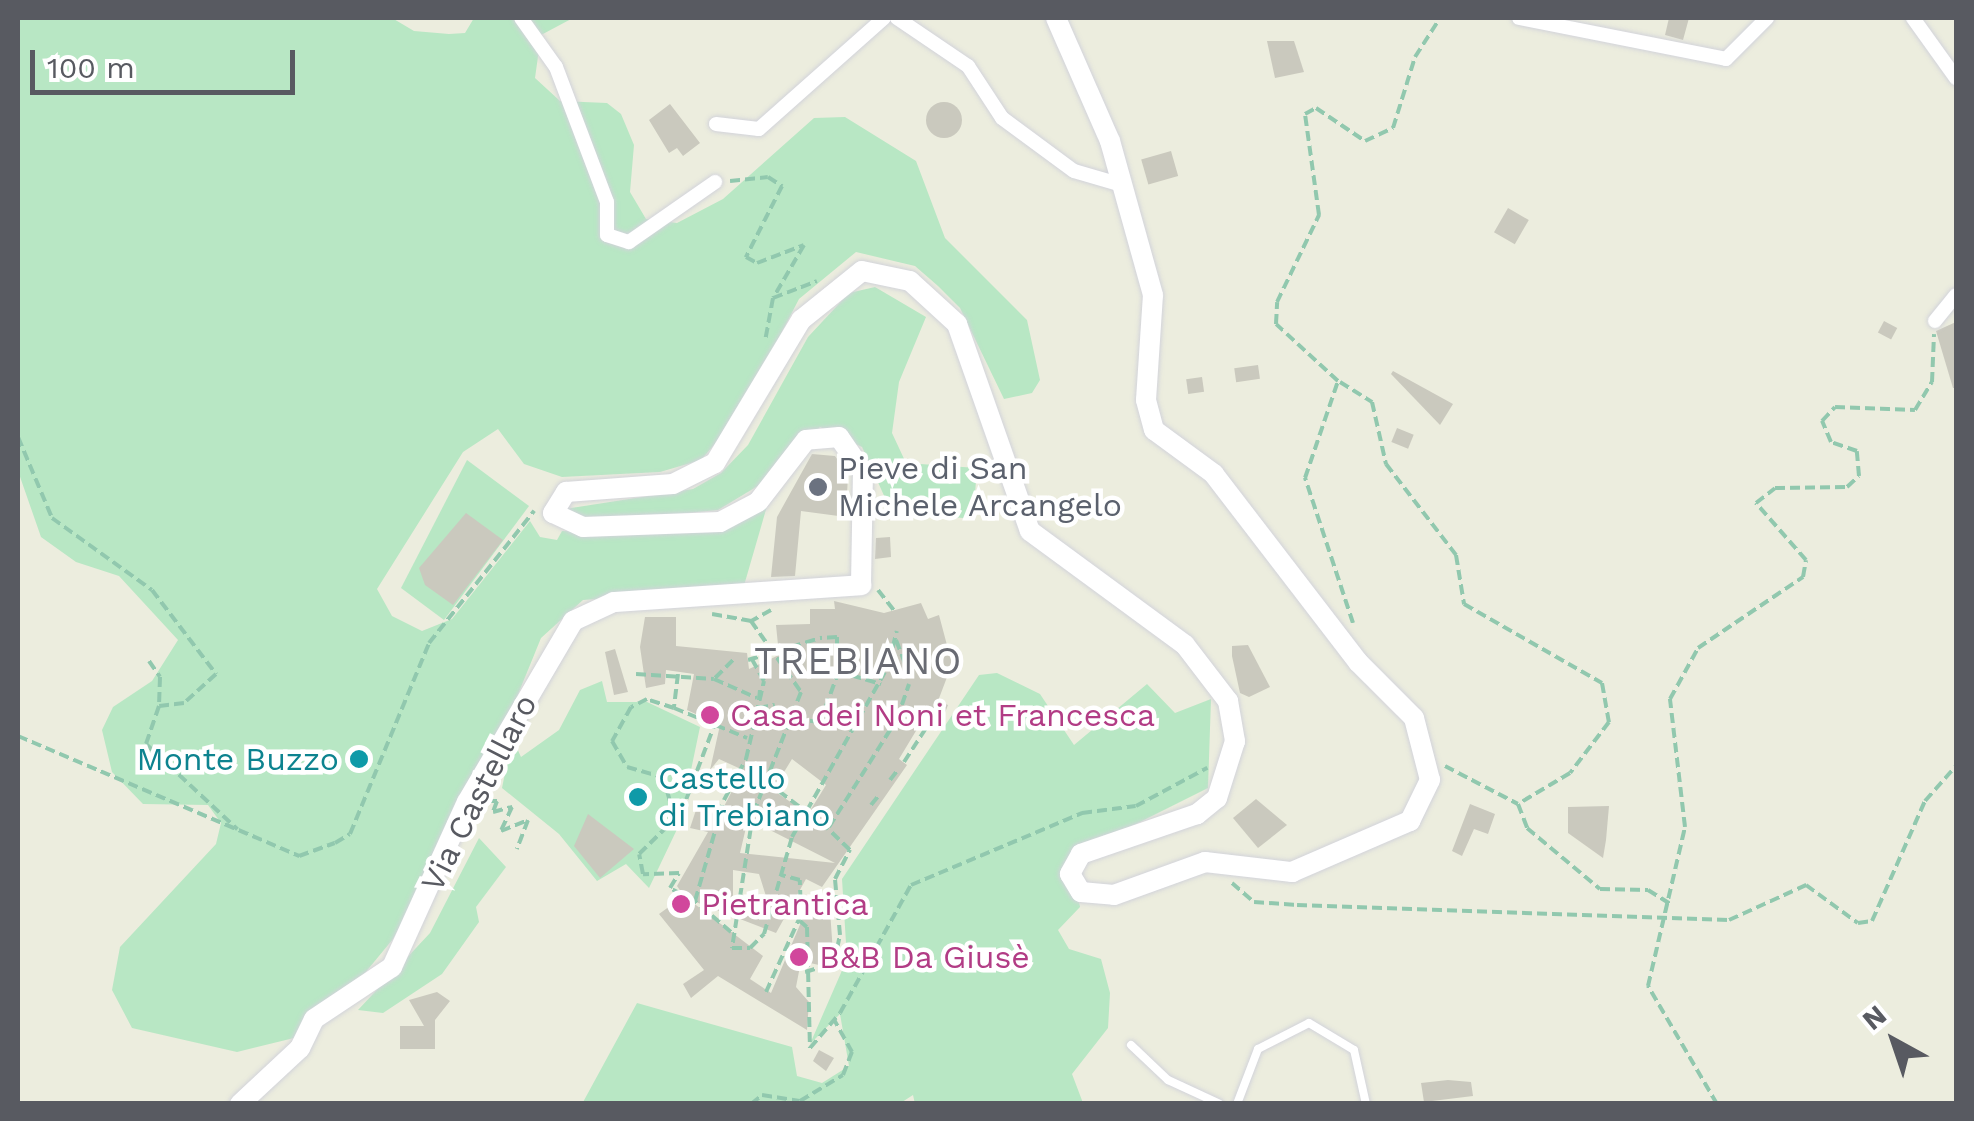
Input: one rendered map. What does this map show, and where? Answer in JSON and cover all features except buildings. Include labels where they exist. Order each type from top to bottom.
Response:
[{"type":"street","points":[[521,18],[556,67],[607,202],[607,235],[629,242],[715,182]]},
{"type":"street","points":[[716,124],[759,129],[884,18]]},
{"type":"street","points":[[896,18],[968,66],[1002,118],[1074,171],[1122,185]]},
{"type":"street","points":[[865,574],[862,472],[839,437],[806,440],[758,502],[720,522],[583,528],[558,520],[553,506],[566,492],[673,484],[715,464],[801,320],[846,278],[880,270],[910,281],[958,324],[1030,531],[1184,644],[1222,690],[1235,741],[1224,788],[1197,814],[1093,848],[1070,874],[1093,896],[1183,866],[1225,865],[1292,872],[1387,834],[1427,795],[1431,760],[1414,718],[1358,662],[1214,474],[1154,430],[1146,400],[1153,295],[1122,185],[1056,18]]},
{"type":"street","points":[[1519,18],[1726,59],[1767,18]]},
{"type":"street","points":[[1913,18],[1956,78]]},
{"type":"street","points":[[1935,322],[1956,296]]},
{"type":"street","name":"Via Castellaro","points":[[240,1104],[300,1048],[314,1019],[392,967],[467,802],[519,722],[556,641],[585,612],[772,588],[855,588],[865,574]]},
{"type":"lane","points":[[1238,1104],[1258,1049],[1308,1023],[1354,1050],[1366,1104]]},
{"type":"lane","points":[[1131,1045],[1168,1080],[1220,1104]]},
{"type":"path","points":[[1440,18],[1414,57],[1393,128],[1366,142],[1316,108],[1305,114],[1318,215],[1286,274],[1276,324],[1338,381],[1372,402],[1386,464],[1456,554],[1464,604],[1602,683],[1610,722],[1570,773],[1518,804]]},
{"type":"path","points":[[715,182],[768,178],[782,186],[745,246],[757,262],[804,245],[773,298],[764,350]]},
{"type":"path","points":[[773,298],[846,278]]},
{"type":"path","points":[[1666,917],[1685,827],[1671,730],[1680,671],[1720,628],[1803,577],[1806,560],[1756,503],[1775,488],[1847,487],[1860,476],[1857,451],[1831,442],[1822,422],[1835,407],[1915,410],[1932,382],[1935,322]]},
{"type":"path","points":[[1338,381],[1305,478],[1358,662]]},
{"type":"path","points":[[18,437],[52,518],[152,590],[216,674],[184,703],[159,706]]},
{"type":"path","points":[[18,736],[120,784],[196,805],[240,832],[299,856],[350,834],[430,643],[531,512],[553,506]]},
{"type":"path","points":[[865,574],[895,612]]},
{"type":"path","points":[[786,607],[751,621],[799,685],[796,717],[752,823],[732,948],[750,948],[764,934],[806,811],[885,672]]},
{"type":"path","points":[[890,662],[897,631]]},
{"type":"path","points":[[775,705],[758,708],[760,690],[750,659],[836,637],[837,672],[820,722],[796,717],[788,711]]},
{"type":"path","points":[[844,841],[826,827],[897,719],[910,677],[896,640]]},
{"type":"path","points":[[714,678],[734,659]]},
{"type":"path","points":[[150,661],[160,677],[159,706],[146,744],[240,832]]},
{"type":"path","points":[[837,672],[881,684]]},
{"type":"path","points":[[636,674],[714,678],[757,698]]},
{"type":"path","points":[[674,708],[678,674]]},
{"type":"path","points":[[910,677],[918,674]]},
{"type":"path","points":[[694,901],[760,690]]},
{"type":"path","points":[[685,806],[672,809],[663,777],[627,767],[612,741],[631,706],[647,699],[747,738]]},
{"type":"path","points":[[904,762],[930,722],[925,715]]},
{"type":"path","points":[[714,726],[685,806],[639,854],[644,874],[680,873],[670,888],[694,901],[733,933]]},
{"type":"path","points":[[781,875],[800,880],[810,1048],[834,1020],[911,885],[1082,813],[1136,806],[1193,781],[1235,741]]},
{"type":"path","points":[[1431,760],[1518,804],[1527,828],[1600,889],[1670,901],[1648,986],[1716,1104]]},
{"type":"path","points":[[1225,865],[1237,892],[1254,902],[1666,917],[1755,915],[1806,885],[1858,922],[1872,921],[1925,802],[1956,766]]},
{"type":"path","points":[[890,780],[897,771]]},
{"type":"path","points":[[767,782],[806,811]]},
{"type":"path","points":[[870,806],[880,794]]},
{"type":"path","points":[[467,802],[512,808],[501,830],[528,820],[517,849]]},
{"type":"path","points":[[719,814],[752,823]]},
{"type":"path","points":[[806,972],[834,963],[844,841],[848,834]]},
{"type":"path","points":[[766,992],[800,921]]},
{"type":"path","points":[[751,1104],[762,1095],[800,1100],[843,1075],[852,1052],[834,1020]]},
{"type":"green space","points":[[18,18],[392,18],[414,31],[449,34],[465,33],[474,18],[573,18],[541,35],[535,78],[560,101],[607,103],[621,114],[634,145],[630,192],[646,219],[677,223],[723,199],[814,118],[845,117],[916,161],[945,238],[1027,320],[1040,380],[1032,393],[1004,399],[960,308],[938,286],[915,266],[856,252],[799,299],[738,417],[701,460],[660,472],[562,477],[524,464],[498,429],[463,452],[377,589],[392,616],[422,631],[452,619],[530,521],[540,537],[557,540],[562,531],[680,533],[767,506],[743,589],[583,600],[541,638],[506,724],[521,757],[559,730],[580,690],[602,681],[607,702],[647,702],[700,727],[680,823],[649,888],[626,864],[597,881],[559,834],[502,788],[512,738],[393,939],[341,1002],[294,1038],[237,1052],[132,1028],[112,990],[120,947],[216,844],[221,823],[208,805],[143,804],[112,772],[102,730],[113,707],[152,681],[178,640],[119,576],[76,562],[41,537],[18,471]]},
{"type":"green space","points":[[875,287],[926,317],[899,382],[892,433],[906,463],[977,468],[973,519],[891,511],[862,447],[820,427],[766,481],[718,510],[593,522],[565,509],[693,489],[721,473],[748,445],[808,337],[849,293]]},
{"type":"green space","points":[[467,460],[529,506],[444,620],[401,588]]},
{"type":"green space","points":[[997,673],[1040,694],[1074,745],[1147,684],[1175,713],[1211,699],[1208,788],[1070,857],[1080,907],[1058,930],[1069,949],[1101,959],[1110,993],[1108,1028],[1072,1074],[1083,1103],[915,1104],[913,1095],[899,1104],[582,1104],[637,1003],[792,1047],[797,1076],[822,1083],[849,1066],[840,1014],[810,1044],[847,959],[842,879],[979,675]]},
{"type":"green space","points":[[479,838],[506,867],[476,907],[479,922],[442,974],[383,1013],[358,1010],[430,933]]},
{"type":"place","name":"Pieve di San Michele Arcangelo","points":[[818,487]]},
{"type":"place","name":"Casa dei Noni et Francesca","points":[[710,715]]},
{"type":"place","name":"Monte Buzzo","points":[[359,759]]},
{"type":"place","name":"Castello di Trebiano","points":[[638,797]]},
{"type":"place","name":"Pietrantica","points":[[681,904]]},
{"type":"place","name":"B&B Da Giusè","points":[[799,957]]},
{"type":"district","name":"TREBIANO","points":[[859,662]]}]
